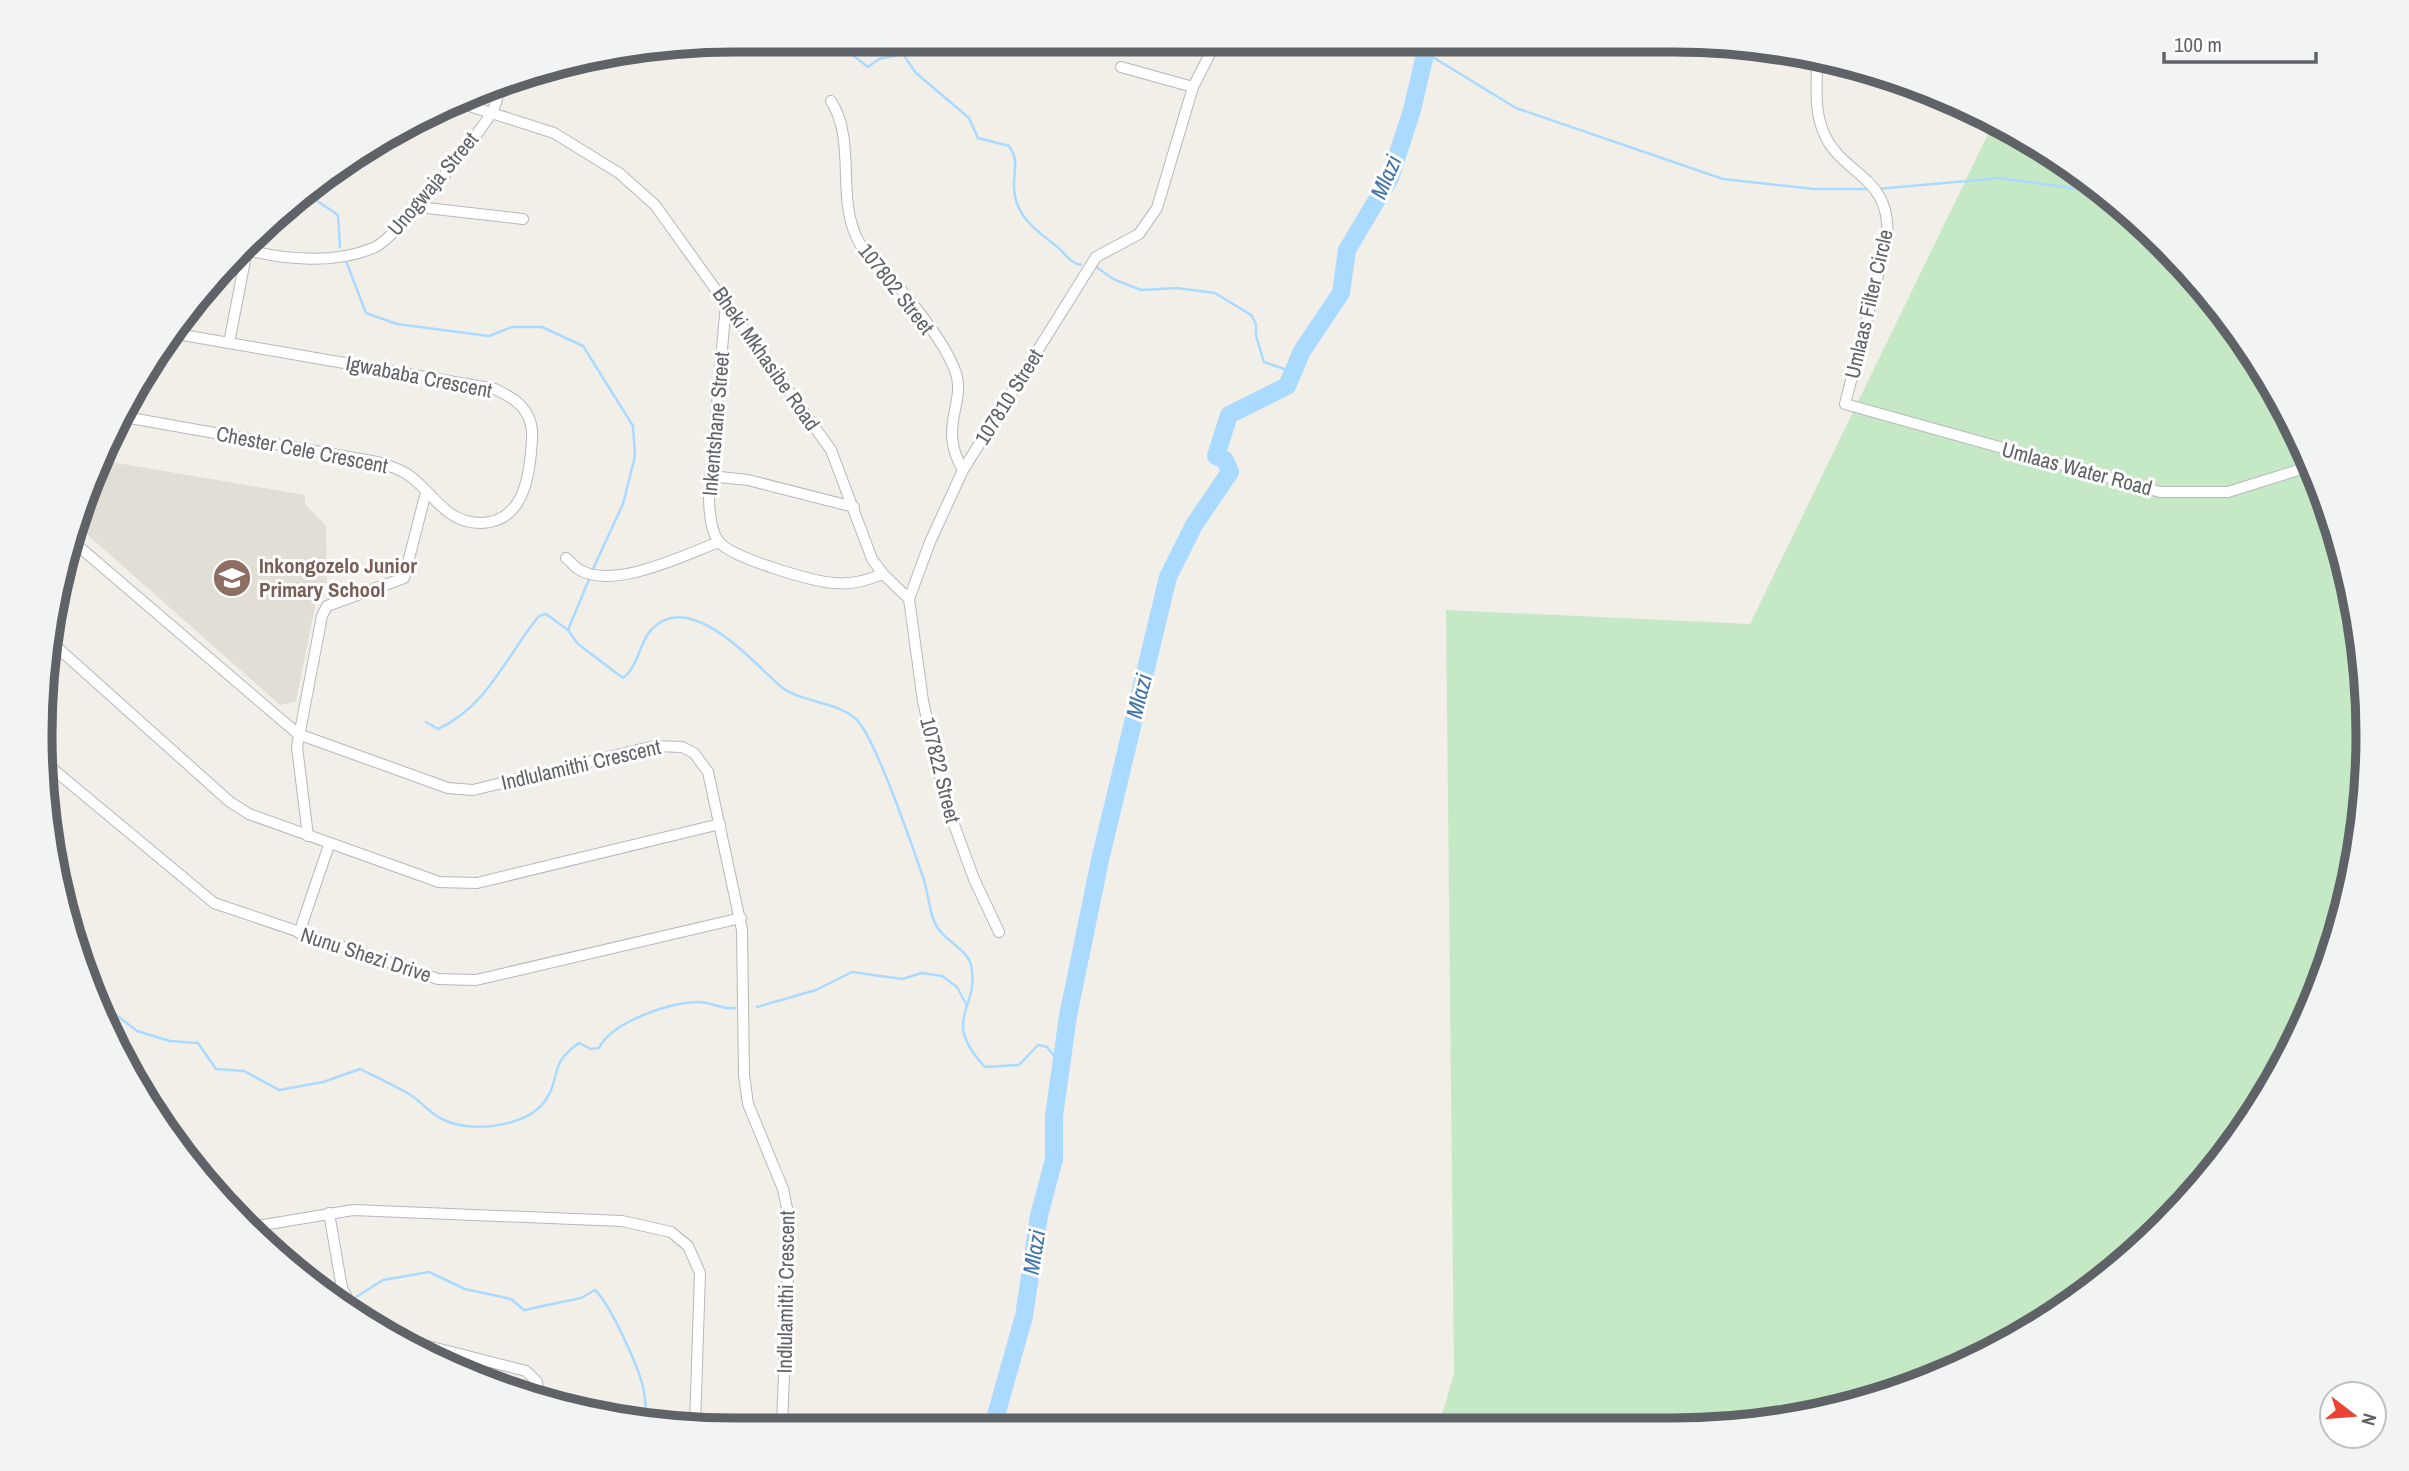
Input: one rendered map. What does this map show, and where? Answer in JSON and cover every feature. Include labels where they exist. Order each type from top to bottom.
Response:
[{"type":"street","points":[[1121,67],[1193,88],[1211,52]]},
{"type":"street","name":"Umlaas Filter Circle","points":[[1817,68],[1816,104],[1823,132],[1834,149],[1871,184],[1888,219],[1887,240],[1845,404]]},
{"type":"street","name":"107810 Street","points":[[909,599],[938,522],[963,470],[1096,257],[1131,240],[1147,225],[1169,174],[1193,88]]},
{"type":"street","name":"Unogwaja Street","points":[[255,251],[296,259],[365,251],[383,244],[418,207],[491,113],[497,96]]},
{"type":"street","name":"107802 Street","points":[[831,101],[838,116],[856,238],[906,295],[956,370],[957,394],[950,438],[963,470]]},
{"type":"street","name":"Bheki Mkhasibe Road","points":[[470,106],[554,134],[636,186],[655,205],[831,450],[873,559],[883,574],[909,599]]},
{"type":"street","points":[[418,207],[523,219]]},
{"type":"street","points":[[229,343],[245,261]]},
{"type":"street","name":"Inkentshane Street","points":[[719,542],[709,511],[710,476],[726,304]]},
{"type":"street","name":"Igwababa Crescent","points":[[183,335],[472,383],[508,396],[523,408],[532,435],[529,476],[523,496],[508,514],[492,522],[463,521],[444,511],[426,492]]},
{"type":"street","name":"Umlaas Water Road","points":[[1845,404],[2160,492],[2228,492],[2303,469]]},
{"type":"street","name":"Chester Cele Crescent","points":[[131,418],[377,462],[409,475],[426,492]]},
{"type":"street","points":[[710,476],[769,484],[854,507]]},
{"type":"street","points":[[309,836],[298,760],[298,734],[318,630],[327,606],[404,578],[426,492]]},
{"type":"street","points":[[566,558],[578,569],[596,575],[616,575],[654,566],[719,542],[737,553],[825,582],[853,583],[883,574]]},
{"type":"street","name":"Indlulamithi Crescent","points":[[80,547],[298,734],[460,791],[654,746],[682,747],[694,753],[708,772],[741,918],[744,1075],[748,1104],[783,1189],[790,1223],[782,1418]]},
{"type":"street","name":"107822 Street","points":[[909,599],[923,701],[945,800],[975,884],[999,932]]},
{"type":"street","points":[[58,648],[230,802],[249,814],[329,845],[439,882],[458,884],[514,875],[720,824]]},
{"type":"street","name":"Nunu Shezi Drive","points":[[54,770],[197,892],[214,903],[420,975],[453,981],[476,980],[741,918]]},
{"type":"street","points":[[299,933],[329,845]]},
{"type":"street","points":[[260,1225],[329,1213],[394,1211],[622,1221],[671,1232],[688,1246],[700,1273],[695,1417]]},
{"type":"street","points":[[329,1213],[342,1288],[346,1296]]},
{"type":"street","points":[[431,1347],[526,1371],[537,1382],[538,1389]]},
{"type":"street","points":[[464,1362],[467,1356]]},
{"type":"shaded area","name":"Inkongozelo Junior Primary School","points":[[110,462],[305,495],[305,504],[326,526],[327,585],[317,597],[296,701],[280,705],[84,532]]},
{"type":"green space","points":[[1990,130],[2053,168],[2089,194],[2124,222],[2187,285],[2241,356],[2265,394],[2305,474],[2333,559],[2343,602],[2351,646],[2356,736],[2351,825],[2343,869],[2333,912],[2305,997],[2265,1077],[2241,1115],[2187,1186],[2124,1249],[2089,1277],[2015,1327],[1976,1348],[1893,1382],[1850,1395],[1763,1413],[1674,1418],[1441,1418],[1454,1374],[1446,610],[1750,624]]},
{"type":"waterway","points":[[849,52],[868,67],[879,59],[903,54],[916,73],[969,118],[978,138],[1009,146],[1015,162],[1015,198],[1022,214],[1070,259],[1081,265]]},
{"type":"waterway","name":"Mlazi","points":[[995,1418],[1024,1316],[1039,1216],[1054,1159],[1054,1116],[1068,1016],[1100,860],[1168,577],[1194,525],[1230,472],[1225,460],[1216,456],[1229,415],[1287,386],[1302,351],[1341,293],[1347,250],[1390,178],[1412,110],[1426,52]]},
{"type":"waterway","points":[[1426,53],[1516,108],[1723,179],[1814,189],[1870,189]]},
{"type":"waterway","points":[[1877,189],[2000,178],[2083,190]]},
{"type":"waterway","points":[[314,199],[338,215],[340,247]]},
{"type":"waterway","points":[[346,261],[366,313],[397,324],[489,336],[512,327],[542,327],[583,346],[633,426],[635,456],[623,504],[592,571]]},
{"type":"waterway","points":[[1094,265],[1113,279],[1141,290],[1177,288],[1215,293],[1251,315],[1256,324],[1256,336],[1264,362],[1293,372]]},
{"type":"waterway","points":[[590,577],[568,630],[578,644],[623,678],[632,667],[652,629],[667,619],[684,618],[702,623],[720,633],[787,691],[838,708],[856,719],[873,747],[893,795],[924,880],[934,921],[942,933],[969,959],[973,980],[963,1025],[965,1037],[972,1050],[985,1067],[1019,1065],[1038,1045],[1047,1047],[1062,1066]]},
{"type":"waterway","points":[[426,722],[438,729],[470,707],[495,679],[539,616],[546,614],[568,630]]},
{"type":"waterway","points":[[757,1007],[816,990],[852,972],[902,979],[922,973],[942,976],[957,987],[966,1004]]},
{"type":"waterway","points":[[110,1010],[137,1031],[170,1041],[198,1043],[216,1069],[244,1071],[279,1090],[323,1082],[360,1069],[409,1094],[444,1120],[483,1127],[512,1122],[536,1110],[550,1093],[563,1058],[579,1043],[591,1049],[599,1048],[628,1022],[656,1010],[684,1003],[701,1002],[735,1008]]},
{"type":"waterway","points":[[356,1297],[383,1280],[429,1272],[465,1289],[511,1299],[524,1310],[581,1298],[595,1290],[624,1338],[637,1369],[642,1382],[646,1413]]},
{"type":"place","name":"Inkongozelo Junior Primary School","points":[[232,578]]}]
